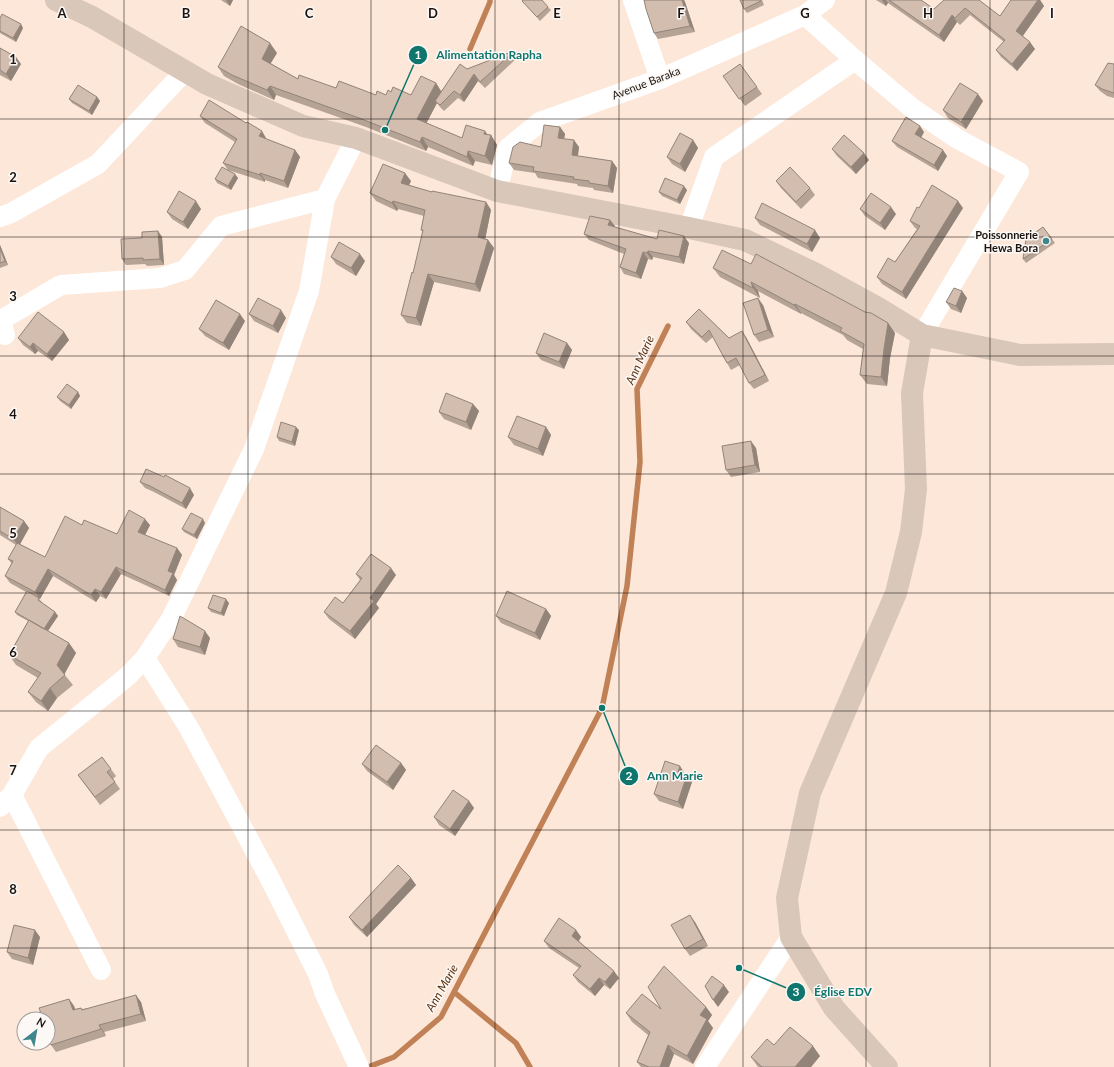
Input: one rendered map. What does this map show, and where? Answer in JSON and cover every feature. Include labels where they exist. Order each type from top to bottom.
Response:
[{"type":"street","points":[[56,0],[92,17],[207,84],[303,126],[356,138],[497,192],[745,240],[816,274],[878,308],[922,335],[1020,355],[1114,354]]},
{"type":"street","points":[[633,0],[660,79]]},
{"type":"street","name":"Avenue Baraka","points":[[497,192],[508,148],[540,122],[660,79],[805,15],[825,0]]},
{"type":"street","points":[[805,15],[854,60],[912,108],[956,138],[1019,172],[922,335],[912,393],[916,489],[911,532],[896,593],[810,793],[787,898],[791,937],[834,1008],[887,1067]]},
{"type":"street","points":[[689,228],[714,157],[854,60]]},
{"type":"street","points":[[0,217],[11,213],[98,164],[185,71]]},
{"type":"street","points":[[101,970],[6,801],[40,748],[128,676],[145,658],[171,619],[254,449],[309,291],[325,199],[356,138]]},
{"type":"street","points":[[5,335],[1,320],[61,285],[160,278],[185,270],[221,226],[325,199]]},
{"type":"street","points":[[145,658],[189,728],[270,879],[318,974],[325,994],[359,1067]]},
{"type":"street","points":[[705,1067],[791,937]]},
{"type":"building","points":[[542,0],[548,7],[537,17],[522,1]]},
{"type":"building","points":[[644,0],[682,0],[690,26],[654,33]]},
{"type":"building","points":[[740,0],[761,0],[761,1],[744,9]]},
{"type":"building","points":[[889,0],[921,0],[934,9],[944,0],[979,0],[1000,16],[1011,0],[1038,0],[1016,31],[1030,42],[1012,64],[996,50],[1005,40],[965,8],[955,18],[952,15],[939,35]]},
{"type":"building","points":[[2,14],[21,24],[13,38],[0,31],[0,18]]},
{"type":"building","points":[[241,26],[270,43],[262,59],[298,79],[299,75],[336,88],[339,81],[376,95],[377,91],[386,95],[388,90],[391,92],[393,87],[411,95],[421,76],[436,83],[417,119],[462,138],[466,125],[485,131],[484,134],[491,135],[485,156],[468,151],[467,157],[422,137],[420,142],[270,86],[267,90],[232,75],[218,67]]},
{"type":"building","points":[[0,48],[16,57],[6,74],[0,70]]},
{"type":"building","points":[[511,52],[512,53],[480,82],[474,74],[460,95],[454,91],[440,105],[435,101],[460,64],[467,69]]},
{"type":"building","points":[[1108,63],[1114,64],[1114,93],[1095,85]]},
{"type":"building","points":[[740,64],[757,87],[739,99],[723,76]]},
{"type":"building","points":[[960,83],[978,94],[961,122],[943,110]]},
{"type":"building","points":[[78,85],[97,97],[89,111],[69,99]]},
{"type":"building","points":[[209,100],[262,131],[259,136],[295,150],[284,181],[223,163],[237,139],[200,116]]},
{"type":"building","points":[[906,117],[920,126],[915,134],[943,150],[934,165],[892,141]]},
{"type":"building","points":[[544,125],[560,127],[558,138],[574,140],[572,155],[612,161],[608,186],[573,179],[574,177],[533,171],[534,167],[509,163],[513,147],[520,142],[541,147]]},
{"type":"building","points":[[680,133],[693,140],[680,164],[667,157]]},
{"type":"building","points":[[844,135],[864,153],[851,167],[832,149]]},
{"type":"building","points":[[383,164],[405,173],[401,183],[432,192],[486,202],[478,237],[488,240],[475,284],[428,274],[416,318],[401,315],[423,230],[421,230],[425,210],[393,201],[392,203],[370,193]]},
{"type":"building","points":[[222,167],[235,174],[228,186],[215,179]]},
{"type":"building","points":[[790,167],[810,188],[796,202],[776,181]]},
{"type":"building","points":[[665,178],[684,186],[677,200],[659,192]]},
{"type":"building","points":[[932,185],[958,201],[902,292],[877,277],[888,258],[895,262],[920,226],[910,221],[917,207],[919,208]]},
{"type":"building","points":[[179,191],[196,201],[183,222],[167,212]]},
{"type":"building","points":[[871,193],[891,207],[880,223],[860,209]]},
{"type":"building","points":[[762,203],[815,230],[807,244],[755,218]]},
{"type":"building","points":[[590,216],[610,220],[608,225],[657,239],[659,230],[684,236],[679,257],[648,251],[647,253],[643,252],[636,273],[620,267],[626,249],[584,234]]},
{"type":"building","points":[[1043,227],[1052,239],[1023,259],[1026,239]]},
{"type":"building","points":[[158,231],[160,259],[122,259],[121,239],[142,238],[142,232]]},
{"type":"building","points":[[339,242],[360,254],[351,268],[331,257]]},
{"type":"building","points":[[0,248],[5,261],[0,263]]},
{"type":"building","points":[[722,250],[751,264],[756,254],[888,323],[881,377],[860,375],[864,344],[840,331],[842,328],[751,282],[753,288],[713,268]]},
{"type":"building","points":[[954,288],[962,291],[956,306],[946,302]]},
{"type":"building","points":[[258,298],[281,310],[273,326],[249,314]]},
{"type":"building","points":[[758,298],[768,330],[754,335],[743,303]]},
{"type":"building","points":[[216,300],[240,314],[223,343],[199,329]]},
{"type":"building","points":[[699,309],[729,338],[742,331],[765,375],[749,383],[736,358],[727,363],[709,330],[702,337],[686,322]]},
{"type":"building","points":[[38,312],[64,332],[47,354],[33,343],[30,347],[18,338]]},
{"type":"building","points":[[544,333],[567,343],[559,362],[536,353]]},
{"type":"building","points":[[67,384],[78,392],[69,405],[57,397]]},
{"type":"building","points":[[446,393],[473,404],[466,422],[439,412]]},
{"type":"building","points":[[517,416],[546,427],[538,449],[508,437]]},
{"type":"building","points":[[281,422],[296,427],[292,442],[277,437]]},
{"type":"building","points":[[751,441],[755,465],[726,470],[722,446]]},
{"type":"building","points":[[146,469],[164,477],[165,475],[190,488],[182,503],[140,482]]},
{"type":"building","points":[[0,507],[24,521],[13,539],[0,531]]},
{"type":"building","points":[[129,510],[145,519],[138,532],[177,548],[168,571],[173,573],[165,590],[116,567],[101,592],[95,589],[91,595],[48,569],[35,592],[5,576],[13,561],[8,559],[17,543],[45,557],[65,516],[82,525],[84,520],[117,534]]},
{"type":"building","points":[[191,513],[203,519],[194,535],[182,529]]},
{"type":"building","points":[[371,554],[391,568],[370,598],[374,601],[350,631],[324,612],[335,597],[343,603],[362,578],[356,574]]},
{"type":"building","points":[[27,591],[39,598],[38,600],[55,612],[44,629],[15,612]]},
{"type":"building","points":[[507,591],[546,609],[535,633],[496,616]]},
{"type":"building","points":[[213,595],[226,599],[221,613],[208,608]]},
{"type":"building","points":[[180,616],[205,631],[200,647],[173,639]]},
{"type":"building","points":[[29,620],[69,643],[57,665],[65,675],[50,688],[41,701],[28,692],[41,673],[9,655]]},
{"type":"building","points":[[376,745],[401,763],[387,782],[362,764]]},
{"type":"building","points":[[102,757],[111,769],[107,772],[115,782],[95,797],[78,775]]},
{"type":"building","points":[[665,761],[680,766],[678,772],[687,775],[678,802],[654,794]]},
{"type":"building","points":[[453,790],[469,801],[450,829],[434,817]]},
{"type":"building","points":[[398,865],[411,878],[362,930],[349,917]]},
{"type":"building","points":[[690,915],[703,939],[685,949],[671,925]]},
{"type":"building","points":[[559,918],[576,930],[572,936],[614,971],[605,982],[599,978],[590,989],[573,975],[581,966],[544,941]]},
{"type":"building","points":[[14,925],[35,930],[28,958],[7,952]]},
{"type":"building","points":[[664,966],[706,1007],[700,1015],[707,1019],[687,1056],[668,1045],[660,1067],[649,1067],[637,1062],[650,1032],[626,1013],[642,994],[661,1009],[648,987]]},
{"type":"building","points":[[712,976],[724,985],[713,1000],[705,986]]},
{"type":"building","points":[[136,995],[141,1014],[99,1025],[101,1029],[56,1043],[56,1011],[40,1011],[39,1008],[69,999],[73,1010],[81,1008],[82,1010]]},
{"type":"building","points":[[790,1027],[813,1046],[795,1067],[762,1067],[751,1057],[767,1039],[774,1045]]},
{"type":"waterway","points":[[470,49],[490,0]]},
{"type":"waterway","name":"Ann Marie","points":[[368,1067],[394,1057],[441,1017],[602,708],[627,586],[640,462],[637,389],[668,326]]},
{"type":"waterway","points":[[454,992],[516,1043],[530,1067]]},
{"type":"place","name":"Alimentation Rapha","points":[[385,130]]},
{"type":"place","name":"Poissonnerie Hewa Bora","points":[[1046,241]]},
{"type":"place","name":"Ann Marie","points":[[602,708]]},
{"type":"place","name":"Église EDV","points":[[739,968]]}]
